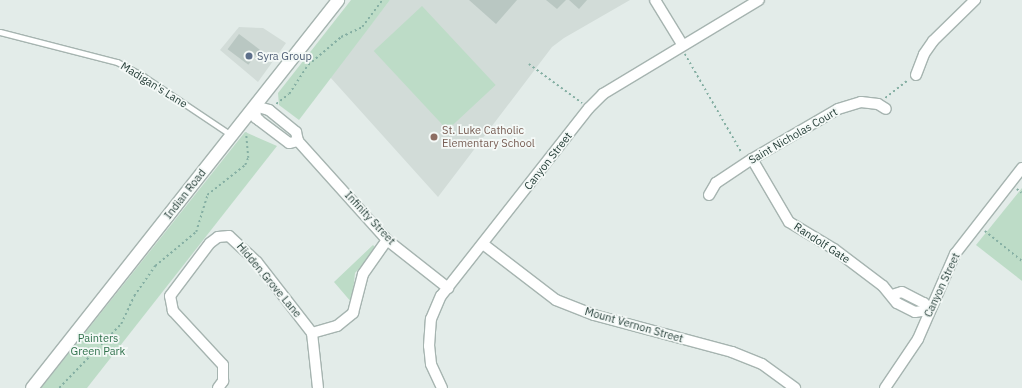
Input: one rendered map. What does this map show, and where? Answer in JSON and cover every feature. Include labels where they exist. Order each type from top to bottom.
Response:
[{"type":"street","name":"Indian Road","points":[[32,388],[338,0]]},
{"type":"street","points":[[655,0],[682,44]]},
{"type":"street","name":"Canyon Street","points":[[442,388],[431,364],[429,331],[435,307],[448,288],[590,108],[603,94],[682,44],[759,0]]},
{"type":"street","points":[[916,75],[924,54],[933,41],[975,0]]},
{"type":"street","name":"Saint Nicholas Court","points":[[709,195],[716,183],[752,159],[838,109],[861,102],[882,107]]},
{"type":"street","name":"Infinity Street","points":[[255,106],[269,110],[296,132],[298,141],[387,240],[448,288]]},
{"type":"street","points":[[255,106],[259,120],[289,143],[298,141]]},
{"type":"street","name":"Randolf Gate","points":[[752,159],[789,222],[834,249],[892,295],[902,292],[924,303],[930,310]]},
{"type":"street","name":"Canyon Street","points":[[885,388],[918,339],[955,254],[1022,168]]},
{"type":"street","name":"Hidden Grove Lane","points":[[218,388],[223,381],[223,365],[173,311],[170,296],[210,243],[218,237],[229,236],[236,240],[312,333]]},
{"type":"street","points":[[318,388],[312,333],[337,326],[353,313],[364,274],[387,240]]},
{"type":"street","name":"Mount Vernon Street","points":[[483,244],[556,300],[594,315],[732,352],[762,364],[795,388]]},
{"type":"lane","name":"Madigan's Lane","points":[[0,32],[117,62],[143,76],[231,135]]},
{"type":"path","points":[[269,110],[289,94],[308,65],[341,37],[362,27],[382,0]]},
{"type":"path","points":[[682,44],[688,61],[741,153],[752,159]]},
{"type":"path","points":[[529,64],[590,108]]},
{"type":"path","points":[[882,107],[916,75]]},
{"type":"path","points":[[59,388],[121,324],[134,296],[155,266],[196,232],[207,195],[245,165],[248,158],[247,132],[259,120]]},
{"type":"path","points":[[977,225],[1022,261]]},
{"type":"shaded area","name":"St. Luke Catholic Elementary School","points":[[390,0],[630,0],[564,38],[552,47],[438,197],[330,77]]},
{"type":"shaded area","points":[[239,27],[263,28],[286,43],[258,82],[220,50]]},
{"type":"green space","points":[[351,0],[390,0],[299,120],[279,105],[278,93]]},
{"type":"green space","points":[[422,6],[496,85],[447,130],[374,51]]},
{"type":"green space","name":"Painters Green Park","points":[[245,132],[277,146],[87,388],[41,388]]},
{"type":"green space","points":[[1022,188],[1022,281],[976,245]]},
{"type":"green space","points":[[373,245],[377,249],[355,273],[352,303],[334,282]]},
{"type":"building","points":[[469,0],[517,0],[496,24]]},
{"type":"building","points":[[546,0],[566,0],[557,9]]},
{"type":"building","points":[[569,0],[587,0],[579,9]]},
{"type":"building","points":[[239,34],[260,50],[248,65],[228,49]]},
{"type":"place","name":"Syra Group","points":[[249,56]]},
{"type":"place","name":"St. Luke Catholic Elementary School","points":[[434,137]]}]
